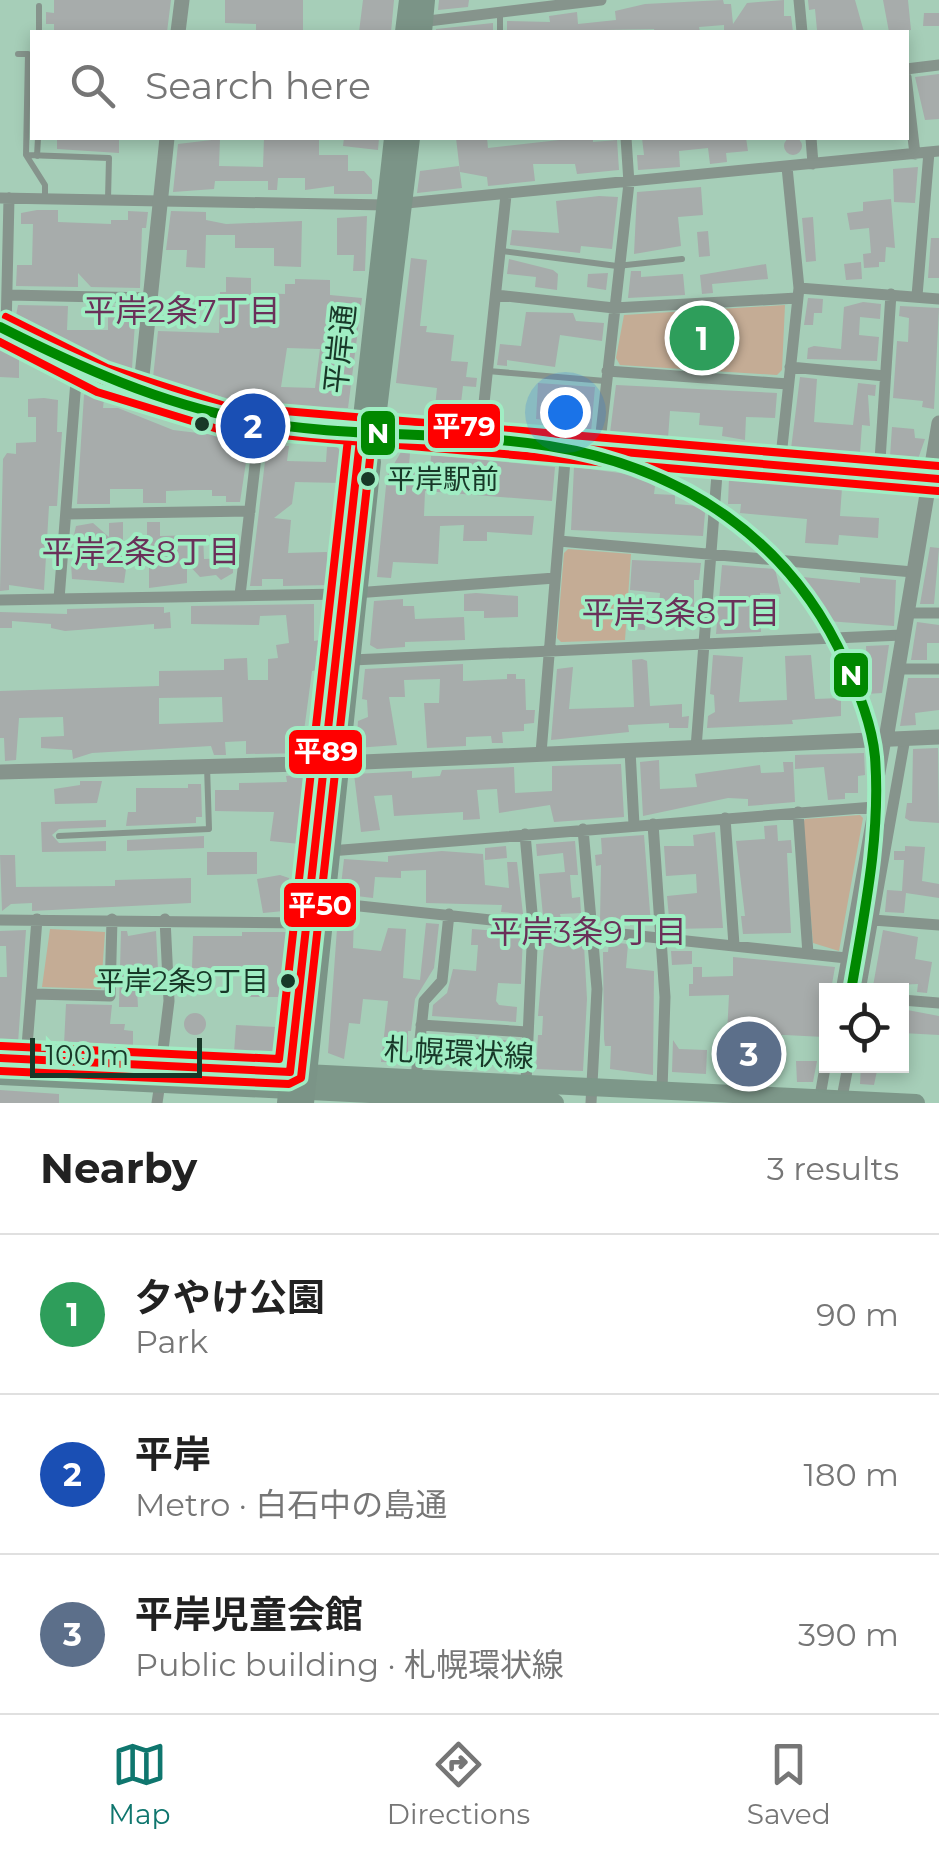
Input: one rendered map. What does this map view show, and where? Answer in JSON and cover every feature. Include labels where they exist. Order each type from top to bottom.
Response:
[{"type":"highway","points":[[413,22],[425,0]]},
{"type":"highway","name":"平岸通","points":[[297,1088],[394,205],[394,140]]},
{"type":"highway","name":"平岸通","points":[[394,205],[410,140]]},
{"type":"highway","name":"平岸通","points":[[315,912],[330,851],[332,763],[352,660],[351,592]]},
{"type":"main road","name":"札幌環状線","points":[[0,1058],[423,1100],[555,1103]]},
{"type":"main road","name":"札幌環状線","points":[[0,1076],[161,1074]]},
{"type":"main road","name":"札幌環状線","points":[[297,1088],[416,1078],[526,1083],[592,1095],[662,1090],[916,1103]]},
{"type":"street","points":[[178,30],[182,0]]},
{"type":"street","points":[[413,22],[545,3],[601,0]]},
{"type":"street","points":[[799,0],[802,30]]},
{"type":"street","points":[[909,69],[939,65]]},
{"type":"street","points":[[909,102],[915,154]]},
{"type":"street","points":[[140,395],[166,140]]},
{"type":"street","points":[[600,451],[629,183],[626,140]]},
{"type":"street","points":[[811,140],[813,164]]},
{"type":"street","points":[[917,296],[934,152],[394,205],[4,198],[8,295],[3,329],[77,368],[140,395],[223,418],[260,422],[934,479]]},
{"type":"street","points":[[780,466],[798,293],[787,167]]},
{"type":"street","points":[[480,441],[506,195]]},
{"type":"street","points":[[496,295],[614,308],[798,293],[939,298]]},
{"type":"street","points":[[879,474],[890,294]]},
{"type":"street","points":[[8,295],[150,298]]},
{"type":"street","points":[[790,367],[886,376]]},
{"type":"street","points":[[59,598],[77,368]]},
{"type":"street","points":[[607,376],[788,384]]},
{"type":"street","points":[[240,595],[260,422]]},
{"type":"street","points":[[842,983],[913,572],[934,479],[939,424]]},
{"type":"street","points":[[540,753],[566,448]]},
{"type":"street","points":[[696,748],[718,461]]},
{"type":"street","points":[[66,514],[250,511]]},
{"type":"street","points":[[559,541],[913,572]]},
{"type":"street","points":[[0,600],[351,592],[556,578]]},
{"type":"street","points":[[907,613],[939,613]]},
{"type":"street","points":[[352,660],[902,635]]},
{"type":"street","points":[[897,669],[939,670]]},
{"type":"street","points":[[0,772],[332,763],[939,736]]},
{"type":"street","points":[[861,983],[905,738]]},
{"type":"street","points":[[630,750],[634,825]]},
{"type":"street","points":[[330,851],[874,807]]},
{"type":"street","points":[[798,812],[808,954]]},
{"type":"street","points":[[725,818],[734,945]]},
{"type":"street","points":[[653,824],[662,938],[662,1090]]},
{"type":"street","points":[[583,830],[597,990],[592,1095]]},
{"type":"street","points":[[525,834],[533,924],[526,1083]]},
{"type":"street","points":[[0,920],[165,919],[315,912],[448,914],[866,960]]},
{"type":"street","points":[[416,1078],[424,1000],[442,981],[448,914]]},
{"type":"street","points":[[26,1059],[38,919]]},
{"type":"street","points":[[158,1103],[169,1001],[165,919]]},
{"type":"street","points":[[32,994],[110,996],[112,920]]},
{"type":"street","points":[[872,920],[939,925]]},
{"type":"street","points":[[909,1001],[939,1003]]},
{"type":"street","points":[[421,1025],[527,1032]]},
{"type":"street","points":[[819,1100],[824,1073]]},
{"type":"street","points":[[842,1101],[847,1073]]},
{"type":"lane","points":[[39,6],[39,30]]},
{"type":"lane","points":[[500,12],[500,30]]},
{"type":"lane","points":[[18,54],[28,54],[26,155],[45,185],[45,199]]},
{"type":"lane","points":[[38,140],[38,156]]},
{"type":"lane","points":[[26,155],[108,158],[108,200]]},
{"type":"lane","points":[[500,251],[618,266],[682,259]]},
{"type":"lane","points":[[487,371],[607,376]]},
{"type":"lane","points":[[59,836],[209,830],[207,766]]},
{"type":"shaded area","points":[[785,305],[782,370],[777,375],[620,365],[616,358],[624,315]]},
{"type":"shaded area","points":[[568,549],[631,554],[625,640],[561,642],[557,638],[564,553]]},
{"type":"shaded area","points":[[860,815],[863,818],[839,951],[813,943],[803,823],[805,819]]},
{"type":"shaded area","points":[[50,929],[105,932],[101,989],[42,987]]},
{"type":"building","points":[[54,0],[171,0],[167,30],[54,30],[54,24],[46,24],[46,12],[54,13]]},
{"type":"building","points":[[225,0],[303,0],[303,30],[256,30],[256,24],[225,23]]},
{"type":"building","points":[[363,0],[394,0],[391,30],[359,30]]},
{"type":"building","points":[[439,0],[469,0],[468,7],[438,10]]},
{"type":"building","points":[[723,0],[724,4],[731,4],[733,24],[747,3],[784,0],[784,16],[791,16],[793,30],[724,30],[724,25],[699,27],[700,30],[507,30],[507,21],[550,22],[549,16],[577,12],[578,24],[616,20],[615,11],[645,4]]},
{"type":"building","points":[[808,0],[855,0],[863,30],[817,30],[815,9],[809,10]]},
{"type":"building","points":[[883,0],[908,0],[911,30],[889,30]]},
{"type":"building","points":[[924,13],[939,13],[939,26],[923,26]]},
{"type":"building","points":[[493,23],[493,30],[436,29]]},
{"type":"building","points":[[939,74],[939,119],[925,120],[915,77]]},
{"type":"building","points":[[57,140],[119,140],[119,153],[57,149]]},
{"type":"building","points":[[220,140],[219,166],[263,167],[264,140],[319,140],[319,155],[348,155],[348,171],[364,171],[372,180],[372,194],[334,194],[334,186],[305,190],[305,178],[278,178],[277,190],[268,190],[268,181],[215,181],[214,189],[173,192],[178,144]]},
{"type":"building","points":[[344,140],[379,140],[378,150],[343,146]]},
{"type":"building","points":[[456,140],[487,140],[488,148],[559,140],[617,140],[619,170],[577,174],[575,164],[533,164],[535,181],[488,186],[487,177],[460,172]]},
{"type":"building","points":[[642,140],[746,140],[748,151],[726,153],[727,162],[710,164],[708,148],[679,151],[680,167],[638,170],[637,155],[644,155]]},
{"type":"building","points":[[787,140],[799,140],[799,152],[787,152]]},
{"type":"building","points":[[459,166],[462,188],[417,193],[420,171]]},
{"type":"building","points":[[918,167],[915,203],[894,202],[893,169]]},
{"type":"building","points":[[701,187],[703,215],[678,217],[681,246],[634,254],[637,192]]},
{"type":"building","points":[[618,197],[612,249],[581,246],[580,253],[510,245],[512,230],[559,233],[556,201]]},
{"type":"building","points":[[891,199],[895,248],[886,247],[885,262],[879,262],[879,267],[864,268],[863,254],[871,253],[869,228],[850,230],[847,213],[863,211],[863,202]]},
{"type":"building","points":[[58,210],[58,222],[111,224],[111,220],[128,220],[128,211],[148,212],[146,228],[142,228],[140,288],[91,287],[78,273],[78,287],[16,286],[17,265],[32,265],[33,224],[21,224],[21,213]]},
{"type":"building","points":[[171,211],[206,212],[206,220],[226,224],[302,221],[301,267],[274,266],[274,248],[235,248],[235,235],[206,235],[205,268],[186,267],[187,250],[166,250]]},
{"type":"building","points":[[367,216],[365,271],[353,271],[354,255],[337,255],[337,218]]},
{"type":"building","points":[[813,217],[816,261],[806,262],[802,218]]},
{"type":"building","points":[[708,231],[710,256],[699,257],[697,232]]},
{"type":"building","points":[[931,238],[939,238],[939,278],[928,278]]},
{"type":"building","points":[[411,258],[427,260],[420,326],[427,326],[426,332],[454,335],[451,361],[468,362],[466,377],[477,378],[476,387],[463,386],[459,420],[434,417],[437,388],[396,383]]},
{"type":"building","points":[[509,259],[553,270],[558,274],[557,290],[535,287],[536,277],[507,274]]},
{"type":"building","points":[[861,262],[862,279],[846,280],[844,264]]},
{"type":"building","points":[[766,264],[768,279],[712,284],[713,293],[702,294],[700,275]]},
{"type":"building","points":[[631,271],[641,271],[641,277],[683,274],[685,295],[628,298]]},
{"type":"building","points":[[608,273],[606,290],[587,287],[588,274]]},
{"type":"building","points":[[226,277],[251,278],[251,293],[285,294],[285,284],[295,284],[295,279],[330,280],[330,295],[362,298],[348,408],[259,404],[260,397],[230,399],[153,378],[158,331],[219,333],[220,292],[226,292]],"holes":[[[287,348],[320,349],[315,388],[281,387]]]},
{"type":"building","points":[[808,298],[823,299],[822,313],[814,313],[813,325],[804,325]]},
{"type":"building","points":[[863,302],[881,304],[880,319],[860,317],[859,335],[879,337],[877,361],[807,359],[808,348],[814,346],[841,349],[844,307]]},
{"type":"building","points":[[18,305],[68,306],[67,330],[108,330],[108,306],[136,307],[132,368],[118,368],[16,316]]},
{"type":"building","points":[[900,306],[939,308],[934,409],[922,407],[923,401],[893,398],[897,341],[908,342],[909,318],[899,316]]},
{"type":"building","points":[[526,312],[573,313],[576,321],[604,323],[602,341],[560,335],[555,367],[507,360],[507,366],[497,365],[500,344],[521,346]]},
{"type":"building","points":[[0,349],[19,357],[19,378],[0,377]]},
{"type":"building","points":[[800,377],[817,379],[814,422],[853,425],[858,383],[876,385],[875,396],[868,395],[870,426],[862,425],[860,453],[791,449]]},
{"type":"building","points":[[538,383],[595,387],[591,432],[545,427],[545,420],[536,419]]},
{"type":"building","points":[[616,385],[777,393],[775,418],[746,417],[745,440],[722,436],[723,427],[699,425],[700,413],[670,411],[668,438],[610,433]]},
{"type":"building","points":[[89,392],[104,399],[103,408],[118,408],[173,430],[240,438],[240,462],[246,462],[240,502],[212,496],[212,490],[192,490],[166,491],[166,503],[143,503],[143,489],[110,489],[110,504],[77,504],[84,395]]},
{"type":"building","points":[[28,399],[58,400],[57,432],[62,432],[57,506],[49,506],[44,590],[9,585],[9,590],[0,591],[3,459],[7,453],[16,454],[16,443],[36,442],[36,417],[28,417]]},
{"type":"building","points":[[892,427],[914,429],[915,438],[925,439],[918,459],[890,457]]},
{"type":"building","points":[[267,445],[289,446],[287,461],[326,462],[327,447],[337,447],[342,453],[342,483],[295,482],[292,504],[274,518],[291,520],[288,553],[327,552],[328,585],[283,586],[283,579],[262,579],[262,586],[250,586]]},
{"type":"building","points":[[401,452],[410,453],[409,466],[430,470],[431,456],[555,467],[552,501],[425,491],[424,516],[534,516],[532,535],[487,532],[487,541],[463,541],[464,525],[440,526],[438,564],[393,562],[391,578],[377,577],[387,476]]},
{"type":"building","points":[[574,467],[635,475],[655,486],[654,494],[675,495],[675,504],[699,506],[705,513],[703,536],[571,530]]},
{"type":"building","points":[[729,479],[842,488],[840,516],[879,518],[878,538],[839,535],[838,545],[805,543],[807,519],[740,513],[741,504],[728,504]]},
{"type":"building","points":[[123,522],[123,543],[147,543],[147,522],[160,522],[160,536],[203,535],[204,559],[233,558],[233,573],[221,580],[216,575],[200,577],[187,563],[187,583],[149,588],[149,555],[128,555],[124,583],[72,579],[71,563],[97,562],[73,539],[76,526],[93,523],[109,537],[109,523]]},
{"type":"building","points":[[930,547],[939,548],[934,604],[920,604]]},
{"type":"building","points":[[632,560],[701,563],[699,580],[694,580],[694,607],[659,605],[660,593],[630,590]]},
{"type":"building","points":[[722,565],[775,569],[781,594],[760,593],[761,632],[716,634]]},
{"type":"building","points":[[803,577],[860,583],[860,577],[896,580],[894,626],[814,620],[804,605]]},
{"type":"building","points":[[464,594],[518,596],[518,617],[484,618],[484,611],[464,611]]},
{"type":"building","points":[[403,599],[403,606],[414,606],[415,619],[464,617],[465,640],[405,642],[405,647],[377,649],[370,645],[374,601]]},
{"type":"building","points":[[314,604],[314,641],[320,640],[322,656],[316,656],[318,670],[312,671],[304,731],[311,732],[310,753],[246,754],[246,741],[225,742],[226,755],[214,755],[211,746],[92,753],[73,759],[72,750],[41,748],[41,737],[64,736],[63,717],[19,718],[16,760],[5,761],[4,738],[0,738],[0,691],[159,686],[159,671],[224,670],[224,659],[247,658],[248,680],[268,680],[268,659],[278,658],[276,645],[289,643],[286,615],[260,616],[259,625],[191,624],[191,606]],"holes":[[[222,697],[223,722],[159,724],[159,698]]]},
{"type":"building","points":[[164,607],[164,613],[170,612],[171,628],[154,629],[154,624],[65,631],[51,628],[51,624],[12,621],[12,628],[0,628],[0,612],[67,614],[67,609]]},
{"type":"building","points":[[629,616],[646,617],[645,630],[628,629]]},
{"type":"building","points":[[917,622],[939,625],[939,643],[927,643],[927,660],[911,660]]},
{"type":"building","points":[[889,645],[882,693],[833,696],[832,684],[852,684],[852,673],[867,673],[866,646]]},
{"type":"building","points":[[713,655],[743,657],[739,702],[787,700],[785,656],[811,655],[815,699],[841,698],[841,716],[792,720],[793,724],[707,728],[708,716],[715,712],[714,695],[710,694]]},
{"type":"building","points":[[632,660],[647,661],[650,706],[682,704],[682,717],[689,716],[688,728],[669,728],[669,723],[628,725],[629,732],[551,740],[557,669],[573,667],[569,709],[634,707]]},
{"type":"building","points":[[463,664],[463,681],[507,679],[507,674],[525,679],[526,710],[535,710],[534,723],[524,724],[524,731],[502,732],[503,743],[492,743],[491,736],[466,737],[466,746],[427,748],[424,703],[439,703],[440,679],[404,680],[405,697],[389,697],[397,745],[356,748],[358,721],[368,717],[367,700],[362,699],[365,669]]},
{"type":"building","points":[[908,678],[939,678],[939,710],[915,713],[916,725],[900,726]]},
{"type":"building","points":[[938,748],[939,823],[910,821],[905,818],[907,803],[912,803],[913,749]]},
{"type":"building","points":[[864,753],[865,775],[858,776],[858,793],[845,793],[845,799],[828,800],[824,767],[795,769],[795,755]]},
{"type":"building","points":[[659,760],[660,789],[697,787],[695,774],[760,765],[761,773],[784,772],[783,762],[793,762],[795,802],[748,806],[748,799],[728,798],[643,816],[640,762]]},
{"type":"building","points":[[621,764],[624,817],[554,822],[550,805],[499,813],[497,789],[477,790],[480,819],[463,820],[463,812],[394,816],[392,795],[374,796],[380,830],[361,832],[354,774],[412,771],[412,778],[440,776],[442,770],[514,767],[515,793],[552,791],[552,766]]},
{"type":"building","points":[[304,775],[300,844],[270,841],[274,812],[215,811],[215,790],[239,790],[239,783],[287,782],[286,776]]},
{"type":"building","points":[[80,781],[102,781],[97,803],[55,804],[54,789],[80,785]]},
{"type":"building","points":[[188,784],[201,784],[202,817],[196,817],[196,823],[126,826],[128,812],[136,812],[136,788],[188,788]]},
{"type":"building","points":[[106,820],[106,827],[59,829],[52,835],[59,843],[106,841],[106,851],[42,852],[41,822]]},
{"type":"building","points":[[777,825],[778,841],[791,840],[792,853],[787,853],[791,933],[743,934],[741,916],[745,916],[736,841],[765,839],[764,826]]},
{"type":"building","points":[[715,832],[723,928],[670,929],[667,896],[697,893],[696,874],[666,876],[664,846],[694,846],[693,835]]},
{"type":"building","points":[[644,835],[651,925],[630,926],[630,919],[600,921],[601,865],[596,866],[595,855],[602,854],[601,838]]},
{"type":"building","points":[[204,836],[204,848],[127,851],[127,840]]},
{"type":"building","points":[[575,841],[578,875],[570,875],[572,898],[580,897],[581,913],[560,914],[561,918],[543,916],[539,874],[565,872],[563,853],[537,856],[536,844]]},
{"type":"building","points":[[506,846],[507,858],[485,860],[485,848]]},
{"type":"building","points":[[905,846],[925,847],[922,881],[939,884],[939,898],[906,893],[904,913],[885,912],[887,890],[902,891],[904,860],[894,860],[894,851],[905,851]]},
{"type":"building","points":[[442,851],[483,854],[485,885],[509,888],[507,862],[517,862],[523,914],[501,912],[502,905],[426,903],[426,870],[401,871],[401,878],[375,877],[373,898],[340,894],[344,859],[388,862],[388,856]]},
{"type":"building","points":[[207,852],[257,852],[257,874],[207,875]]},
{"type":"building","points":[[0,855],[15,855],[16,887],[115,886],[115,880],[191,878],[191,903],[32,911],[32,903],[11,904],[2,911]]},
{"type":"building","points":[[280,875],[289,878],[294,910],[263,913],[257,879]]},
{"type":"building","points":[[338,915],[354,916],[353,948],[381,951],[388,928],[406,929],[403,978],[420,980],[426,923],[439,924],[434,968],[415,999],[408,1031],[408,1063],[381,1062],[388,1001],[363,999],[360,1024],[349,1023],[344,1059],[328,1053]]},
{"type":"building","points":[[472,929],[523,933],[521,984],[498,983],[496,1001],[499,1005],[517,1007],[516,1022],[432,1016],[433,1005],[447,993],[453,969],[476,971],[478,945],[471,945]]},
{"type":"building","points":[[26,930],[18,1043],[0,1042],[0,977],[7,977],[6,946],[0,946],[0,931]]},
{"type":"building","points":[[883,930],[918,937],[915,959],[932,962],[927,993],[917,992],[918,984],[874,983]]},
{"type":"building","points":[[121,931],[127,931],[128,936],[156,931],[158,970],[136,973],[138,1007],[119,1007]]},
{"type":"building","points":[[242,932],[286,932],[286,972],[278,997],[244,997],[244,968],[192,968],[193,936],[242,936]]},
{"type":"building","points":[[545,935],[584,945],[587,999],[583,1071],[536,1069],[538,1035],[542,1035],[543,1016],[538,1016]]},
{"type":"building","points":[[609,942],[628,944],[626,968],[654,971],[653,1075],[610,1069],[611,1046],[605,1046],[604,1039],[603,952],[608,952]]},
{"type":"building","points":[[671,951],[692,951],[692,964],[672,965]]},
{"type":"building","points":[[733,957],[835,967],[832,983],[819,983],[819,1037],[765,1034],[764,1069],[742,1068],[742,1055],[726,1054],[729,995],[689,996],[693,967],[702,967],[702,977],[733,976]]},
{"type":"building","points":[[66,1004],[112,1005],[110,1024],[125,1024],[124,1030],[133,1031],[133,1047],[64,1045]]},
{"type":"building","points":[[909,1010],[939,1016],[939,1035],[909,1033]]},
{"type":"building","points":[[191,1013],[199,1013],[206,1024],[199,1035],[191,1035],[184,1028],[184,1020]]},
{"type":"building","points":[[236,1025],[277,1027],[275,1050],[268,1054],[234,1053]]},
{"type":"building","points":[[458,1037],[518,1041],[517,1067],[435,1063],[436,1050],[478,1051],[479,1039]]},
{"type":"building","points":[[673,1040],[679,1049],[707,1050],[706,1074],[672,1072]]},
{"type":"building","points":[[796,1061],[817,1061],[813,1082],[797,1082]]},
{"type":"building","points":[[861,1073],[877,1073],[874,1085],[860,1084]]},
{"type":"building","points":[[0,1090],[59,1094],[59,1103],[0,1103]]},
{"type":"transit line","name":"平79","points":[[6,317],[107,368],[225,406],[939,466]]},
{"type":"transit line","name":"N","points":[[0,327],[120,382],[214,413],[322,430],[549,446],[644,471],[727,516],[763,546],[823,620],[846,664],[868,721],[875,757],[876,816],[852,983]]},
{"type":"transit line","name":"平89","points":[[0,328],[102,380],[223,418],[939,479]]},
{"type":"transit line","name":"平50","points":[[0,342],[97,392],[221,430],[938,491]]},
{"type":"transit line","name":"平79","points":[[1,1046],[279,1059],[349,430]]},
{"type":"transit line","name":"平89","points":[[290,1072],[361,431]]},
{"type":"transit line","name":"平50","points":[[0,1071],[289,1084],[301,1078],[373,432]]},
{"type":"transit line","name":"平89","points":[[0,1058],[290,1072]]},
{"type":"place","name":"夕やけ公園","points":[[702,338]]},
{"type":"place","name":"平岸","points":[[253,426]]},
{"type":"place","name":"平岸駅前","points":[[368,479]]},
{"type":"place","name":"平岸2条9丁目","points":[[288,981]]},
{"type":"place","name":"平岸児童会館","points":[[749,1054]]},
{"type":"district","name":"平岸2条7丁目","points":[[182,310]]},
{"type":"district","name":"平岸2条8丁目","points":[[141,551]]},
{"type":"district","name":"平岸3条8丁目","points":[[681,612]]},
{"type":"district","name":"平岸3条9丁目","points":[[588,931]]}]
